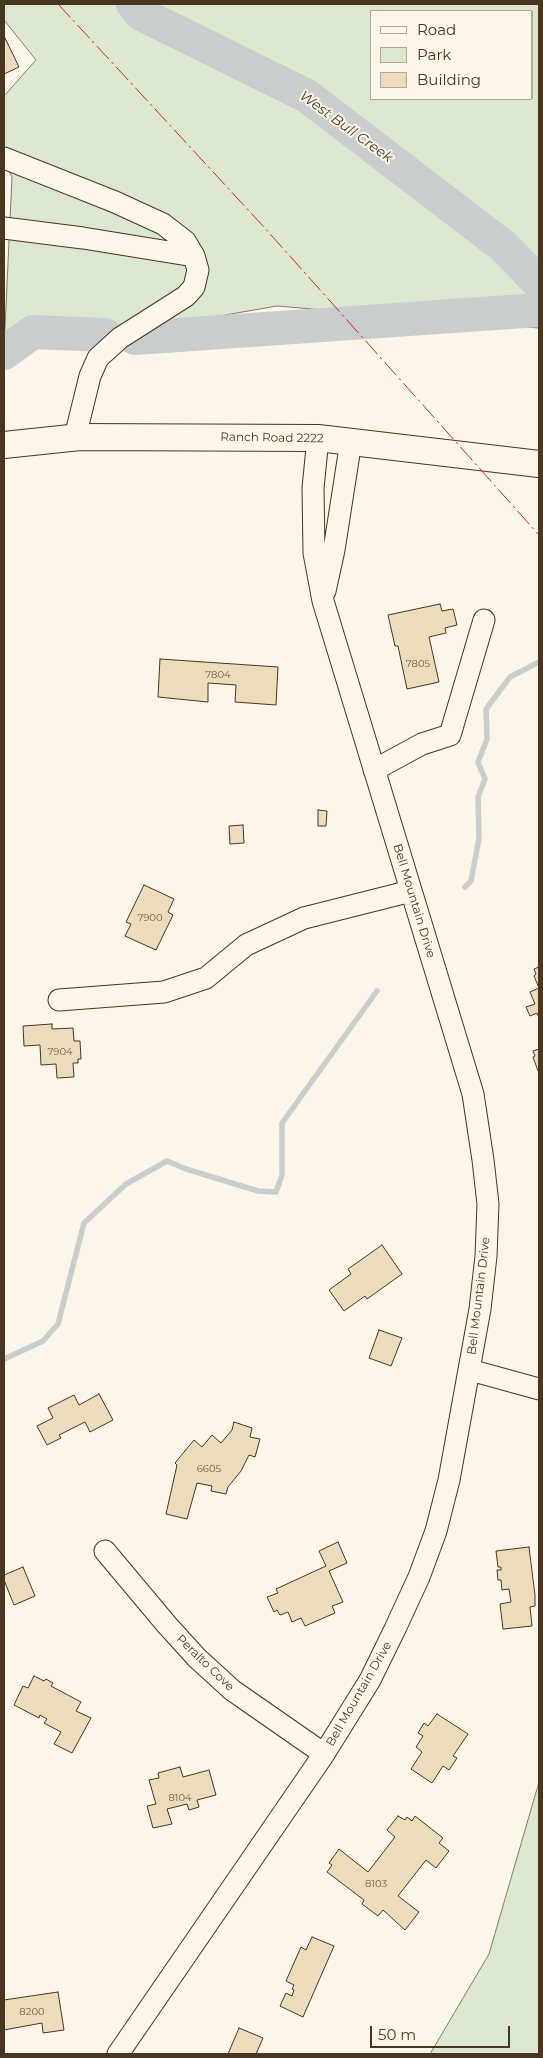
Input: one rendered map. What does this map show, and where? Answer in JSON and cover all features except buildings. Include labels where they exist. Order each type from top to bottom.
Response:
[{"type":"main road","name":"Ranch Road 2222","points":[[4,445],[75,437],[318,438],[539,464]]},
{"type":"street","points":[[4,158],[115,202],[163,224],[185,241],[194,256],[198,270],[194,287],[186,296],[120,338],[98,358],[90,376],[75,437]]},
{"type":"street","points":[[4,228],[83,238],[194,256]]},
{"type":"street","name":"Bell Mountain Drive","points":[[118,2054],[324,1754],[370,1680],[396,1629],[419,1577],[436,1531],[449,1480],[480,1309],[486,1256],[488,1204],[473,1094],[323,601],[314,553],[313,488],[318,438]]},
{"type":"street","points":[[323,601],[334,550],[350,441]]},
{"type":"street","points":[[374,770],[422,744],[450,734],[484,620]]},
{"type":"street","points":[[59,1000],[164,992],[206,978],[246,945],[304,918],[411,891]]},
{"type":"street","points":[[470,1370],[539,1389]]},
{"type":"street","name":"Peralto Cove","points":[[105,1551],[167,1625],[211,1671],[232,1690],[324,1754]]},
{"type":"green space","points":[[4,4],[539,4],[539,328],[277,306],[139,330],[4,349],[12,177],[4,160],[4,96],[36,60],[4,20]]},
{"type":"green space","points":[[539,1782],[539,2054],[430,2054],[489,1954]]},
{"type":"waterway","name":"West Bull Creek","points":[[133,4],[141,14],[307,96],[503,246],[539,283]]},
{"type":"waterway","points":[[135,338],[539,310]]},
{"type":"waterway","points":[[4,353],[33,332],[105,335]]},
{"type":"waterway","points":[[465,887],[471,881],[479,838],[478,797],[485,779],[478,762],[487,739],[486,709],[510,677],[539,662]]},
{"type":"waterway","points":[[4,1359],[43,1341],[58,1324],[84,1223],[126,1184],[167,1161],[186,1169],[258,1191],[276,1192],[282,1175],[282,1123],[377,991]]},
{"type":"power","points":[[58,4],[263,226],[539,535]]}]
